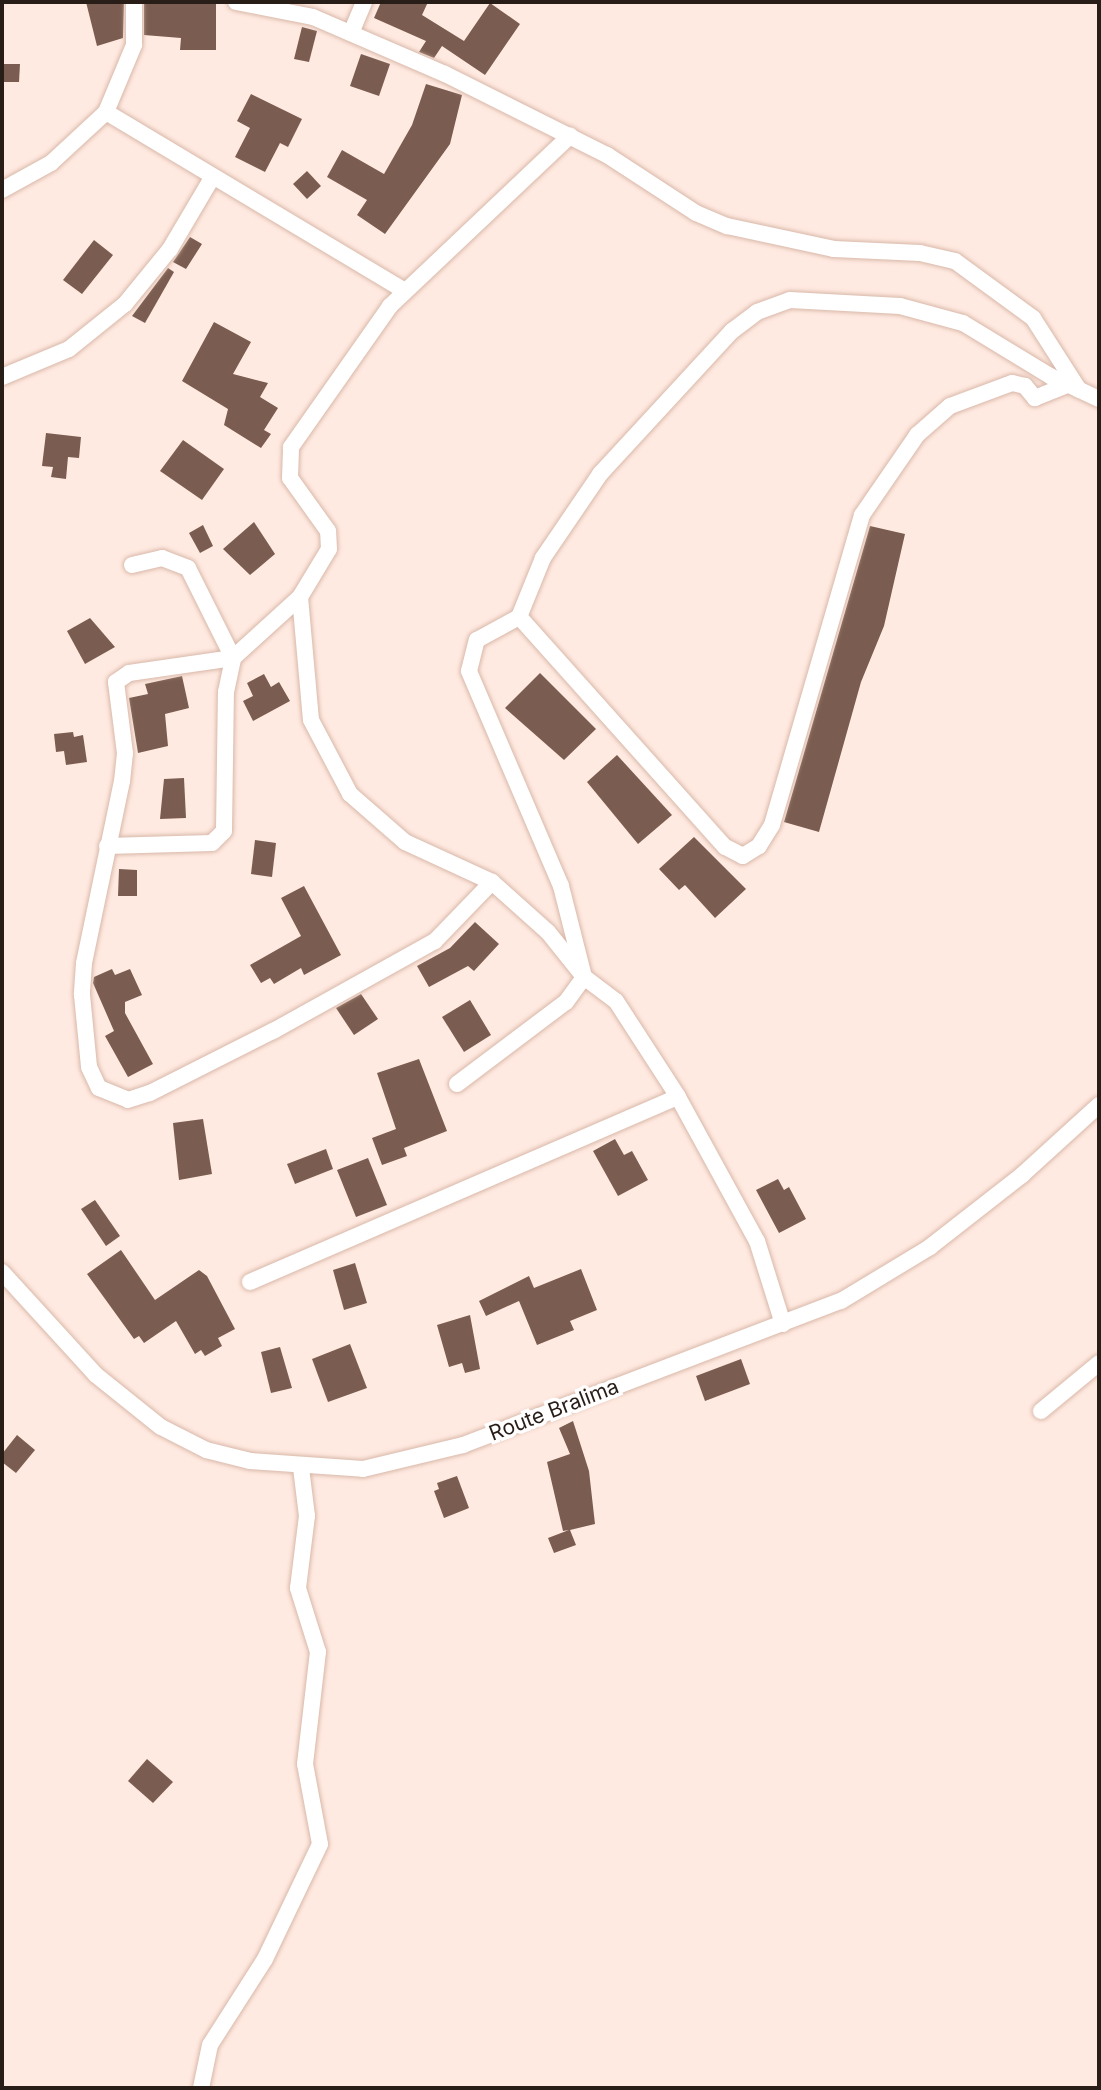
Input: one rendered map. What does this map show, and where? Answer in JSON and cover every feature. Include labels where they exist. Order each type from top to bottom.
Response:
[{"type":"street","points":[[2,190],[51,163],[106,112],[134,45],[134,2]]},
{"type":"street","points":[[236,2],[313,17],[351,33],[570,136],[727,226],[834,249],[920,253],[955,261],[1033,318],[1073,387]]},
{"type":"street","points":[[351,33],[364,2]]},
{"type":"street","points":[[106,112],[212,178],[274,208],[405,291]]},
{"type":"street","points":[[492,882],[435,941],[398,964],[128,1100],[99,1088],[89,1067],[82,995],[125,753],[115,698],[120,676],[233,658],[300,597],[322,563],[329,539],[290,478],[291,447],[362,339],[405,291],[570,136]]},
{"type":"street","points":[[2,377],[69,349],[125,304],[170,249],[212,178]]},
{"type":"street","points":[[457,1084],[566,1002],[584,977],[561,886],[470,671],[477,640],[519,617],[543,558],[600,474],[732,331],[757,312],[790,300],[900,306],[963,323],[1073,387],[1099,399]]},
{"type":"street","points":[[519,617],[725,847],[743,856],[759,846],[772,825],[847,553],[868,507],[917,435],[957,402],[987,397],[1012,383],[1025,386],[1035,398],[1073,387]]},
{"type":"street","points":[[107,846],[212,843],[224,831],[226,692],[233,658],[188,568],[162,558],[132,565]]},
{"type":"street","points":[[300,597],[311,720],[350,794],[405,842],[492,882],[541,925],[584,977],[616,1001],[678,1097],[757,1241],[783,1324]]},
{"type":"street","points":[[250,1282],[678,1097]]},
{"type":"street","name":"Route Bralima","points":[[2,1272],[96,1375],[161,1427],[206,1450],[301,1468],[363,1469],[463,1445],[841,1301],[930,1247],[1022,1175],[1099,1105]]},
{"type":"street","points":[[1041,1411],[1099,1363]]},
{"type":"street","points":[[201,2088],[210,2045],[265,1959],[320,1844],[304,1764],[318,1652],[298,1588],[307,1516],[301,1468]]},
{"type":"building","points":[[86,2],[124,2],[123,38],[97,46]]},
{"type":"building","points":[[144,2],[216,2],[216,50],[180,50],[181,38],[144,35]]},
{"type":"building","points":[[381,2],[428,2],[422,15],[464,41],[490,3],[520,24],[485,75],[442,46],[434,58],[419,52],[426,41],[374,18]]},
{"type":"building","points":[[302,27],[317,31],[309,62],[294,59]]},
{"type":"building","points":[[361,54],[390,64],[379,96],[350,86]]},
{"type":"building","points":[[2,64],[20,64],[19,82],[2,82]]},
{"type":"building","points":[[426,84],[462,95],[450,144],[385,234],[357,215],[367,200],[327,177],[342,150],[384,174],[412,125]]},
{"type":"building","points":[[251,94],[302,119],[288,147],[280,143],[265,172],[235,157],[250,128],[237,121]]},
{"type":"building","points":[[307,171],[321,186],[307,199],[293,184]]},
{"type":"building","points":[[190,237],[202,244],[186,269],[173,262]]},
{"type":"building","points":[[94,240],[113,255],[82,294],[63,280]]},
{"type":"building","points":[[168,268],[174,272],[145,323],[132,316]]},
{"type":"building","points":[[214,322],[251,342],[233,374],[268,383],[260,397],[278,408],[264,430],[271,434],[261,448],[224,425],[228,409],[182,381]]},
{"type":"building","points":[[46,433],[81,437],[79,458],[68,457],[66,479],[51,477],[53,467],[42,466]]},
{"type":"building","points":[[183,440],[224,469],[202,500],[160,471]]},
{"type":"building","points":[[254,522],[275,554],[250,575],[223,549]]},
{"type":"building","points":[[203,525],[213,546],[200,553],[189,533]]},
{"type":"building","points":[[870,526],[905,534],[884,626],[861,682],[819,832],[784,822]]},
{"type":"building","points":[[90,618],[115,647],[85,664],[67,631]]},
{"type":"building","points":[[540,673],[596,729],[564,760],[505,708]]},
{"type":"building","points":[[264,674],[271,687],[279,682],[290,701],[253,721],[243,701],[253,696],[247,683]]},
{"type":"building","points":[[182,676],[189,708],[165,714],[168,746],[138,753],[129,698],[148,694],[145,684]]},
{"type":"building","points":[[73,732],[74,737],[83,735],[87,762],[66,765],[64,751],[56,752],[54,734]]},
{"type":"building","points":[[617,755],[672,815],[638,844],[587,782]]},
{"type":"building","points":[[184,778],[186,818],[160,819],[164,779]]},
{"type":"building","points":[[694,837],[746,889],[715,918],[685,885],[679,890],[659,869]]},
{"type":"building","points":[[255,840],[276,843],[272,877],[251,874]]},
{"type":"building","points":[[119,869],[137,870],[137,896],[118,896]]},
{"type":"building","points":[[304,886],[341,955],[304,975],[301,968],[274,984],[270,978],[261,983],[250,965],[301,936],[281,898]]},
{"type":"building","points":[[475,922],[499,944],[474,971],[468,966],[429,987],[417,966],[450,948]]},
{"type":"building","points":[[112,969],[115,975],[130,969],[142,995],[125,1002],[125,1013],[153,1064],[128,1077],[105,1036],[114,1031],[93,983],[94,977]]},
{"type":"building","points":[[361,994],[378,1019],[354,1035],[336,1008]]},
{"type":"building","points":[[470,1000],[491,1035],[464,1052],[442,1017]]},
{"type":"building","points":[[419,1059],[447,1131],[404,1148],[407,1156],[382,1165],[372,1138],[396,1129],[377,1073]]},
{"type":"building","points":[[203,1119],[212,1174],[179,1180],[173,1123]]},
{"type":"building","points":[[615,1139],[624,1155],[632,1151],[648,1180],[618,1196],[593,1151]]},
{"type":"building","points":[[326,1149],[333,1169],[295,1184],[287,1164]]},
{"type":"building","points":[[368,1158],[387,1205],[356,1217],[337,1170]]},
{"type":"building","points":[[778,1179],[784,1190],[789,1187],[806,1219],[779,1233],[756,1190]]},
{"type":"building","points":[[95,1200],[120,1236],[106,1246],[81,1209]]},
{"type":"building","points":[[121,1250],[155,1300],[199,1270],[207,1276],[235,1329],[218,1338],[222,1346],[205,1356],[201,1350],[195,1354],[176,1321],[144,1343],[139,1336],[134,1339],[87,1274]]},
{"type":"building","points":[[355,1263],[367,1303],[344,1310],[333,1270]]},
{"type":"building","points":[[581,1269],[597,1310],[570,1321],[574,1330],[537,1345],[519,1301],[486,1316],[479,1301],[529,1276],[534,1288]]},
{"type":"building","points":[[470,1315],[480,1369],[465,1373],[462,1363],[449,1367],[437,1325]]},
{"type":"building","points":[[350,1344],[367,1388],[328,1402],[312,1359]]},
{"type":"building","points":[[280,1347],[292,1388],[271,1393],[261,1352]]},
{"type":"building","points":[[741,1359],[750,1384],[705,1401],[696,1376]]},
{"type":"building","points":[[573,1421],[589,1471],[595,1524],[570,1530],[576,1545],[554,1553],[548,1538],[569,1530],[563,1531],[547,1462],[570,1454],[559,1428]]},
{"type":"building","points":[[17,1435],[35,1450],[16,1473],[2,1462],[2,1454]]},
{"type":"building","points":[[457,1476],[469,1508],[444,1518],[434,1491],[439,1489],[437,1483]]},
{"type":"building","points":[[147,1759],[173,1782],[153,1803],[128,1781]]}]
